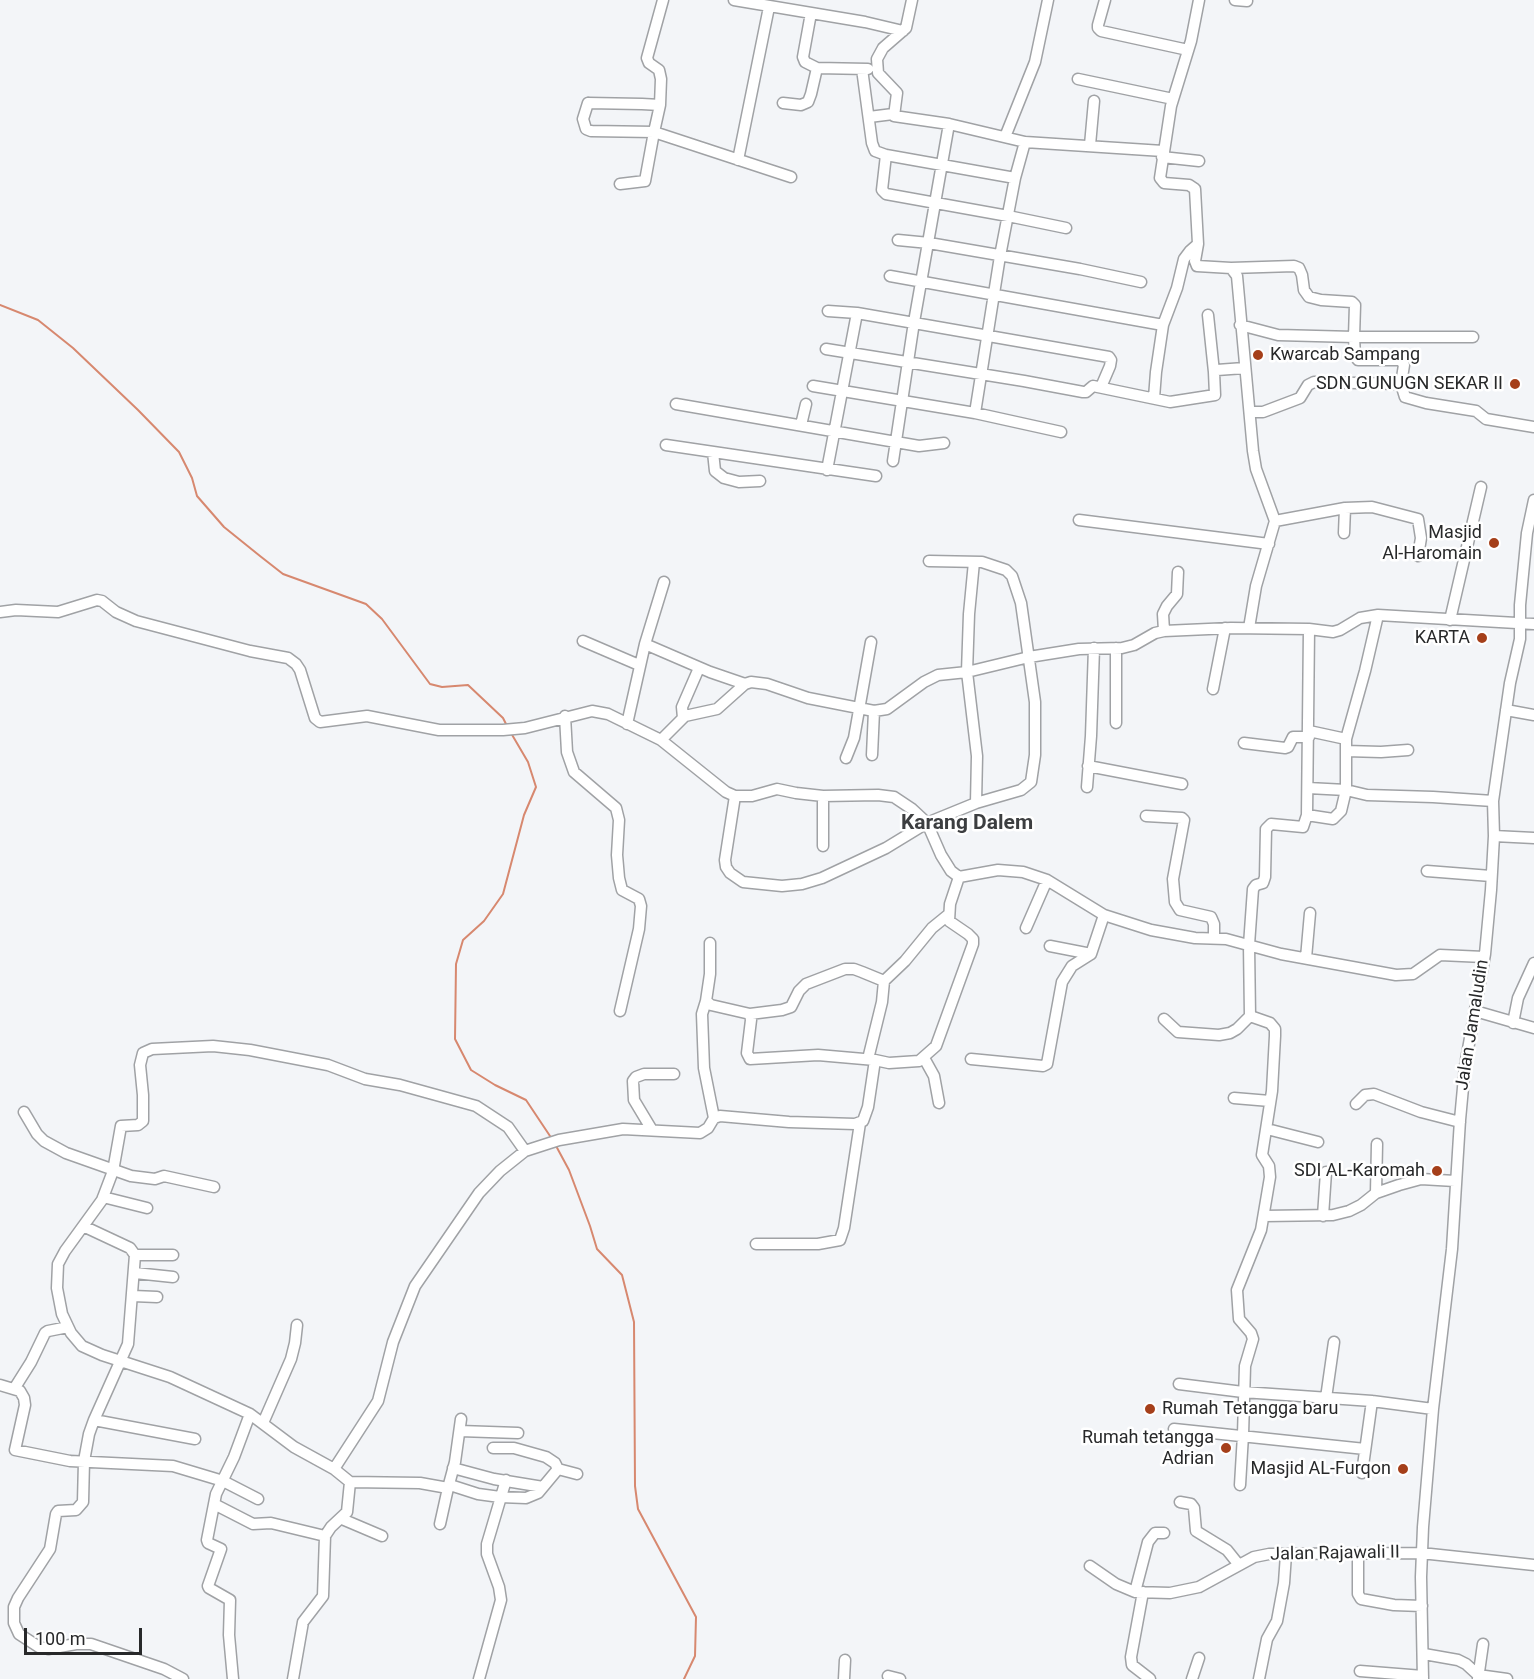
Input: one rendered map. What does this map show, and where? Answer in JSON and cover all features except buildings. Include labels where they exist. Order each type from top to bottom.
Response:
[{"type":"street","points":[[620,184],[645,181],[660,105],[662,79],[659,70],[649,63],[647,58],[663,0]]},
{"type":"street","points":[[734,0],[757,2],[769,7],[903,31]]},
{"type":"street","points":[[893,114],[897,93],[876,70],[879,54],[909,23],[912,0]]},
{"type":"street","points":[[1005,137],[1035,62],[1048,0]]},
{"type":"street","points":[[1105,0],[1098,25],[1101,31],[1188,50]]},
{"type":"street","points":[[1199,0],[1188,50],[1173,99],[1160,178],[1162,182],[1189,185],[1194,189],[1198,244],[1195,261],[1197,266],[1231,268],[1294,266],[1302,275],[1309,297],[1352,302],[1355,305],[1355,356],[1358,360],[1400,360],[1404,365],[1401,384],[1406,397],[1426,403],[1476,411],[1486,418],[1534,427]]},
{"type":"street","points":[[738,160],[769,7]]},
{"type":"street","points":[[811,13],[803,57],[805,62],[817,68],[876,70]]},
{"type":"street","points":[[783,103],[801,105],[808,102],[817,68]]},
{"type":"street","points":[[862,69],[875,151],[886,155],[1016,178]]},
{"type":"street","points":[[1078,79],[1173,99]]},
{"type":"street","points":[[1090,145],[1094,101]]},
{"type":"street","points":[[660,105],[588,103],[583,119],[586,129],[591,131],[654,132],[791,177]]},
{"type":"street","points":[[869,117],[893,114],[897,117],[950,124],[1025,142],[1090,145],[1199,161]]},
{"type":"street","points":[[893,461],[914,322],[950,124]]},
{"type":"street","points":[[975,413],[1000,256],[1025,142]]},
{"type":"street","points":[[886,155],[882,190],[886,194],[1066,228]]},
{"type":"street","points":[[898,240],[930,243],[1142,282]]},
{"type":"street","points":[[1154,398],[1163,325],[1186,255],[1198,244]]},
{"type":"street","points":[[1231,268],[1237,276],[1244,368],[1256,469],[1275,521],[1256,586],[1249,628]]},
{"type":"street","points":[[890,276],[1163,325]]},
{"type":"street","points":[[828,311],[857,313],[988,334],[1109,357],[1110,366],[1101,387]]},
{"type":"street","points":[[827,470],[857,313]]},
{"type":"street","points":[[826,349],[1083,392],[1093,386],[1101,387],[1170,402],[1215,395],[1208,315]]},
{"type":"street","points":[[1240,325],[1278,334],[1354,337],[1473,337]]},
{"type":"street","points":[[1214,372],[1244,368]]},
{"type":"street","points":[[1250,412],[1263,412],[1300,398],[1308,385],[1314,382],[1401,384]]},
{"type":"street","points":[[813,386],[975,413],[1061,432]]},
{"type":"street","points":[[676,404],[919,446],[944,443]]},
{"type":"street","points":[[801,425],[806,404]]},
{"type":"street","points":[[666,445],[876,476]]},
{"type":"street","points":[[713,452],[715,471],[724,478],[739,482],[760,481]]},
{"type":"street","points":[[1450,620],[1481,487]]},
{"type":"street","name":"Jalan Jamaludin","points":[[1423,1677],[1422,1553],[1433,1409],[1452,1249],[1455,1181],[1465,1066],[1484,957],[1494,836],[1493,801],[1506,710],[1520,639],[1520,604],[1527,533],[1534,500]]},
{"type":"street","points":[[1275,521],[1345,508],[1372,507],[1418,519],[1421,538],[1418,556]]},
{"type":"street","points":[[1344,533],[1345,508]]},
{"type":"street","points":[[1079,520],[1269,544]]},
{"type":"street","points":[[735,796],[724,860],[730,873],[743,882],[782,886],[812,882],[886,848],[927,823],[976,803],[1021,790],[1031,782],[1035,755],[1035,713],[1021,603],[1012,576],[1006,570],[994,565],[929,561]]},
{"type":"street","points":[[974,562],[967,672],[977,756],[976,803]]},
{"type":"street","points":[[1164,630],[1163,614],[1178,594],[1178,572]]},
{"type":"street","points":[[627,724],[639,665],[664,582]]},
{"type":"street","points":[[0,612],[16,610],[58,612],[97,600],[136,621],[250,651],[288,658],[300,670],[315,718],[320,722],[367,716],[439,730],[503,730],[517,729],[585,711],[599,711],[661,740],[711,781],[735,796],[752,796],[772,789],[823,796],[894,797],[927,823],[941,855],[951,871],[959,877],[998,870],[1012,870],[1047,880],[1104,915],[1169,934],[1226,939],[1281,954],[1396,975],[1418,972],[1440,955],[1484,957]]},
{"type":"street","points":[[1307,815],[1333,819],[1341,811],[1346,790],[1346,739],[1378,615]]},
{"type":"street","points":[[661,740],[683,718],[690,714],[717,709],[745,684],[755,682],[808,698],[874,711],[886,709],[924,682],[938,675],[967,672],[1029,657],[1134,645],[1164,630],[1249,628],[1309,629],[1333,632],[1360,618],[1378,615],[1534,624]]},
{"type":"street","points":[[1213,689],[1225,628]]},
{"type":"street","points":[[1164,1019],[1178,1032],[1219,1035],[1237,1029],[1250,1016],[1253,889],[1256,885],[1263,883],[1265,877],[1266,829],[1271,824],[1303,827],[1307,815],[1309,629]]},
{"type":"street","points":[[583,640],[639,665]]},
{"type":"street","points":[[846,758],[854,738],[871,642]]},
{"type":"street","points":[[645,644],[699,668],[745,684]]},
{"type":"street","points":[[1086,787],[1094,648]]},
{"type":"street","points":[[1116,648],[1116,723]]},
{"type":"street","points":[[683,718],[682,707],[699,668]]},
{"type":"street","points":[[1506,710],[1534,715]]},
{"type":"street","points":[[872,755],[874,711]]},
{"type":"street","points":[[565,716],[567,752],[574,772],[616,808],[619,820],[617,855],[622,890],[639,899],[641,906],[639,929],[620,1011]]},
{"type":"street","points":[[1244,743],[1285,748],[1288,747],[1293,737],[1309,734],[1346,739]]},
{"type":"street","points":[[1346,751],[1408,750]]},
{"type":"street","points":[[1088,766],[1182,784]]},
{"type":"street","points":[[1308,788],[1346,790],[1367,795],[1493,801]]},
{"type":"street","points":[[823,796],[823,846]]},
{"type":"street","points":[[1146,816],[1184,820],[1173,879],[1175,902],[1177,907],[1184,912],[1211,917],[1214,924],[1214,938]]},
{"type":"street","points":[[1494,836],[1534,838]]},
{"type":"street","points":[[1426,871],[1491,876]]},
{"type":"street","points":[[750,1014],[747,1053],[750,1059],[818,1055],[905,1063],[924,1058],[936,1046],[973,944],[973,939],[968,934],[949,921],[948,915],[959,877]]},
{"type":"street","points":[[1026,928],[1047,880]]},
{"type":"street","points":[[1306,958],[1310,913]]},
{"type":"street","points":[[714,1118],[732,1116],[789,1122],[860,1123],[866,1118],[871,1060],[884,981],[905,961],[932,928],[948,915]]},
{"type":"street","points":[[971,1059],[1043,1066],[1047,1064],[1062,982],[1072,966],[1090,954],[1104,915]]},
{"type":"street","points":[[334,1469],[378,1401],[393,1342],[415,1286],[478,1193],[505,1166],[525,1151],[555,1141],[605,1131],[652,1130],[700,1133],[708,1128],[714,1118],[704,1068],[702,1014],[710,974],[710,944]]},
{"type":"street","points":[[1050,946],[1090,954]]},
{"type":"street","points":[[1513,1023],[1518,998],[1534,963]]},
{"type":"street","points":[[706,1001],[711,1005],[750,1014],[791,1007],[799,991],[806,984],[845,969],[854,969],[884,981]]},
{"type":"street","points":[[1475,1011],[1534,1028]]},
{"type":"street","points":[[1240,1485],[1245,1366],[1253,1339],[1239,1320],[1237,1290],[1256,1246],[1264,1216],[1270,1170],[1262,1155],[1270,1101],[1275,1029],[1270,1023],[1250,1016]]},
{"type":"street","points":[[525,1151],[516,1137],[499,1121],[476,1106],[400,1084],[364,1079],[328,1065],[223,1047],[175,1046],[146,1051],[141,1057],[140,1065],[143,1120],[138,1125],[120,1126],[112,1171],[103,1197],[58,1264],[59,1299],[68,1327],[77,1341],[88,1350],[170,1377],[250,1414],[294,1447],[334,1469],[350,1482],[420,1484],[500,1497],[526,1498],[538,1493],[558,1469]]},
{"type":"street","points":[[924,1058],[934,1076],[939,1103]]},
{"type":"street","points":[[652,1130],[634,1100],[633,1081],[644,1074],[674,1074]]},
{"type":"street","points":[[1356,1104],[1365,1095],[1374,1094],[1421,1112],[1460,1122]]},
{"type":"street","points":[[1234,1098],[1270,1101]]},
{"type":"street","points":[[24,1112],[31,1126],[44,1141],[66,1153],[112,1171],[155,1179],[164,1176],[214,1187]]},
{"type":"street","points":[[756,1244],[818,1244],[840,1240],[844,1228],[860,1123]]},
{"type":"street","points":[[1267,1129],[1317,1142]]},
{"type":"street","points":[[1376,1193],[1377,1144]]},
{"type":"street","points":[[1323,1216],[1326,1172]]},
{"type":"street","points":[[1264,1216],[1323,1216],[1349,1210],[1361,1205],[1376,1193],[1421,1179],[1455,1181]]},
{"type":"street","points":[[103,1197],[147,1208]]},
{"type":"street","points":[[83,1226],[130,1248],[135,1255],[128,1344],[122,1362],[94,1420],[84,1461],[83,1502],[76,1510],[58,1511],[56,1514],[50,1549],[26,1583],[14,1607],[15,1630],[39,1647],[48,1649],[91,1644],[164,1669],[183,1679]]},
{"type":"street","points":[[135,1255],[173,1254]]},
{"type":"street","points":[[135,1273],[172,1277]]},
{"type":"street","points":[[133,1296],[157,1297]]},
{"type":"street","points":[[263,1423],[291,1359],[297,1324]]},
{"type":"street","points":[[14,1389],[45,1333],[68,1327]]},
{"type":"street","points":[[1326,1398],[1334,1342]]},
{"type":"street","points":[[1179,1384],[1243,1392],[1372,1401],[1433,1409]]},
{"type":"street","points":[[0,1385],[23,1394],[25,1406],[15,1450],[64,1460],[173,1466],[223,1481],[258,1499]]},
{"type":"street","points":[[1362,1473],[1372,1401]]},
{"type":"street","points":[[233,1679],[229,1635],[230,1600],[208,1586],[221,1550],[207,1541],[216,1494],[250,1414]]},
{"type":"street","points":[[94,1420],[195,1439]]},
{"type":"street","points":[[440,1524],[460,1425],[518,1433]]},
{"type":"street","points":[[1174,1429],[1365,1449]]},
{"type":"street","points":[[493,1448],[514,1448],[546,1457],[555,1463],[558,1469],[577,1474]]},
{"type":"street","points":[[453,1468],[543,1487]]},
{"type":"street","points":[[479,1679],[501,1600],[499,1587],[486,1554],[486,1544],[506,1480]]},
{"type":"street","points":[[293,1679],[303,1622],[323,1596],[325,1536],[331,1527],[342,1519],[348,1508],[350,1482]]},
{"type":"street","points":[[1180,1502],[1191,1504],[1194,1508],[1196,1532],[1227,1550],[1239,1565]]},
{"type":"street","points":[[214,1504],[253,1524],[271,1523],[325,1536]]},
{"type":"street","points":[[342,1519],[382,1536]]},
{"type":"street","points":[[1150,1679],[1132,1665],[1131,1657],[1148,1542],[1155,1533],[1164,1533]]},
{"type":"street","points":[[1358,1553],[1358,1594],[1361,1599],[1394,1605],[1422,1606]]},
{"type":"street","name":"Jalan Rajawali II","points":[[1139,1592],[1186,1591],[1199,1587],[1254,1557],[1286,1554],[1422,1553],[1534,1565]]},
{"type":"street","points":[[1260,1679],[1267,1640],[1277,1621],[1284,1583],[1286,1554]]},
{"type":"street","points":[[1090,1566],[1116,1584],[1139,1592]]},
{"type":"street","points":[[1478,1677],[1483,1644]]},
{"type":"street","points":[[1424,1654],[1458,1660],[1466,1664],[1478,1677],[1507,1679]]},
{"type":"street","points":[[1192,1679],[1199,1658]]},
{"type":"street","points":[[844,1679],[845,1660]]},
{"type":"street","points":[[1360,1671],[1423,1677]]},
{"type":"street","points":[[888,1676],[900,1679]]},
{"type":"waterway","points":[[0,305],[38,320],[73,348],[138,410],[179,452],[192,478],[197,496],[224,527],[283,574],[366,604],[382,619],[430,684],[442,687],[468,685],[503,718],[507,726]]},
{"type":"waterway","points":[[511,733],[528,762],[536,787],[524,815],[503,894],[484,921],[463,940],[456,964],[455,1039],[471,1070],[526,1100],[552,1139]]},
{"type":"waterway","points":[[555,1144],[569,1170],[597,1249],[622,1275],[634,1322],[635,1486],[638,1509],[696,1617],[695,1656],[684,1679]]},
{"type":"place","name":"Kwarcab Sampang","points":[[1258,355]]},
{"type":"place","name":"SDN GUNUGN SEKAR II","points":[[1515,384]]},
{"type":"place","name":"Masjid Al-Haromain","points":[[1494,543]]},
{"type":"place","name":"KARTA","points":[[1482,638]]},
{"type":"place","name":"SDI AL-Karomah","points":[[1437,1171]]},
{"type":"place","name":"Rumah Tetangga baru","points":[[1150,1409]]},
{"type":"place","name":"Rumah tetangga Adrian","points":[[1226,1448]]},
{"type":"place","name":"Masjid AL-Furqon","points":[[1403,1469]]},
{"type":"district","name":"Karang Dalem","points":[[967,824]]}]
